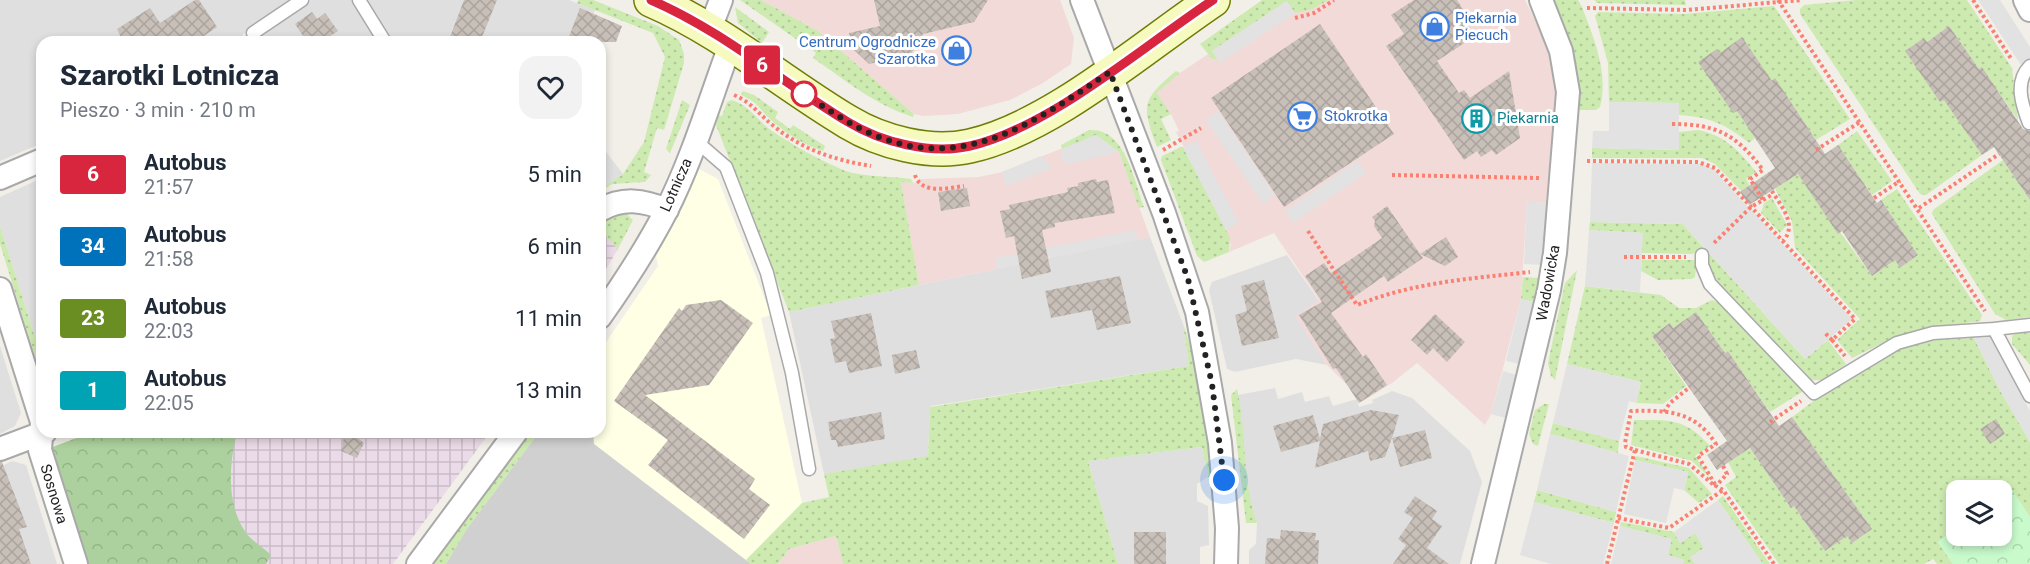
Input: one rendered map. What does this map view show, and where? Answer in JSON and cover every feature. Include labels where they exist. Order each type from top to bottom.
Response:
[{"type":"street","points":[[651,0],[720,24],[851,124],[881,138],[929,148],[967,147],[1001,137],[1036,120],[1213,0]]},
{"type":"street","points":[[1082,0],[1188,279],[1197,312],[1220,443],[1227,528],[1226,564]]},
{"type":"street","name":"Wadowicka","points":[[1483,564],[1553,269],[1566,119],[1566,74],[1555,32],[1541,0]]},
{"type":"street","points":[[2025,0],[2030,10]]},
{"type":"street","name":"Lotnicza","points":[[606,308],[639,259],[667,210],[696,141],[714,89],[720,24]]},
{"type":"street","points":[[0,178],[36,163]]},
{"type":"street","points":[[606,208],[629,201],[652,204],[667,210]]},
{"type":"street","name":"Sosnowa","points":[[0,289],[36,405]]},
{"type":"street","points":[[0,449],[36,431]]},
{"type":"street","name":"Sosnowa","points":[[42,438],[40,450],[76,564]]},
{"type":"street","points":[[418,564],[512,438]]},
{"type":"lane","points":[[253,33],[302,0]]},
{"type":"lane","points":[[359,0],[381,36]]},
{"type":"lane","points":[[2026,71],[2020,90],[2029,123]]},
{"type":"lane","points":[[696,141],[726,167],[767,273],[792,373],[809,469]]},
{"type":"lane","points":[[1702,255],[1702,265],[1710,284],[1814,393],[1879,351],[1907,339],[1933,333],[2030,324]]},
{"type":"lane","points":[[1994,329],[2024,376],[2030,396]]},
{"type":"path","points":[[1295,18],[1314,13],[1334,0]]},
{"type":"path","points":[[1587,8],[1687,10],[1802,0]]},
{"type":"path","points":[[1973,0],[2026,71]]},
{"type":"path","points":[[1778,1],[1977,296],[1994,329]]},
{"type":"path","points":[[714,89],[750,102],[771,125],[797,144],[820,154],[840,158]]},
{"type":"path","points":[[1816,150],[1860,122]]},
{"type":"path","points":[[1672,124],[1700,124],[1716,129],[1743,146],[1763,170],[1750,179],[1763,200]]},
{"type":"path","points":[[1160,151],[1201,128]]},
{"type":"path","points":[[1919,208],[1999,154]]},
{"type":"path","points":[[1587,161],[1708,164],[1856,320],[1832,340],[1824,332]]},
{"type":"path","points":[[914,171],[921,185],[938,189],[964,186]]},
{"type":"path","points":[[1392,175],[1560,178]]},
{"type":"path","points":[[1874,198],[1900,181]]},
{"type":"path","points":[[1624,256],[1692,257],[1702,255],[1751,207],[1772,193],[1789,223],[1789,232],[1783,241]]},
{"type":"path","points":[[1308,231],[1357,305],[1389,292],[1420,284],[1553,269]]},
{"type":"path","points":[[1664,412],[1680,393],[1690,387]]},
{"type":"path","points":[[1770,422],[1814,393]]},
{"type":"path","points":[[1716,486],[1698,456],[1716,444],[1709,433],[1691,418],[1664,412],[1631,411],[1624,443],[1626,447],[1689,464],[1716,486],[1723,490],[1774,564]]},
{"type":"path","points":[[1607,564],[1635,450]]},
{"type":"path","points":[[1716,486],[1727,474],[1723,466]]},
{"type":"path","points":[[1618,518],[1669,528],[1723,490]]},
{"type":"shaded area","points":[[0,0],[292,0],[242,36],[36,36],[36,146],[0,161]]},
{"type":"shaded area","points":[[311,0],[353,0],[375,36],[260,36]]},
{"type":"shaded area","points":[[366,0],[569,0],[595,10],[584,36],[388,36]]},
{"type":"shaded area","name":"Centrum Ogrodnicze Szarotka","points":[[761,0],[1060,0],[1074,38],[1071,64],[1043,83],[1010,100],[958,114],[923,116],[914,114],[818,31]]},
{"type":"shaded area","points":[[1328,0],[1525,0],[1540,31],[1552,65],[1556,92],[1546,203],[1527,202],[1521,299],[1491,414],[1485,425],[1417,363],[1392,383],[1363,401],[1327,365],[1295,316],[1319,300],[1274,233],[1229,252],[1231,245],[1226,230],[1176,132],[1179,131],[1171,114],[1157,93],[1180,73],[1287,1],[1313,9]]},
{"type":"shaded area","points":[[1978,0],[2000,0],[2030,47],[2030,59],[2021,65]]},
{"type":"shaded area","points":[[1287,1],[1295,13],[1220,63],[1212,51]]},
{"type":"shaded area","points":[[1609,102],[1679,103],[1679,150],[1592,148],[1593,131],[1609,131]]},
{"type":"shaded area","points":[[1218,111],[1275,195],[1263,204],[1206,120]]},
{"type":"shaded area","points":[[1096,135],[1119,152],[1150,237],[919,285],[901,182],[919,183],[919,179],[979,177],[1002,172]]},
{"type":"shaded area","points":[[1096,135],[1119,152],[1067,164],[1061,157],[1062,149]]},
{"type":"shaded area","points":[[1196,141],[1239,223],[1226,230],[1183,147]]},
{"type":"shaded area","points":[[606,152],[623,174],[606,185]]},
{"type":"shaded area","points":[[1041,156],[1052,168],[1006,186],[1002,172]]},
{"type":"shaded area","points":[[1357,161],[1366,173],[1293,223],[1285,211]]},
{"type":"shaded area","points":[[1592,163],[1702,164],[1712,168],[1852,319],[1805,359],[1683,224],[1590,222]]},
{"type":"shaded area","points":[[699,169],[718,179],[771,315],[761,318],[802,503],[746,560],[594,444],[594,438],[606,438],[606,342],[658,266],[656,256],[683,207]]},
{"type":"shaded area","points":[[36,181],[36,341],[0,226],[0,197]]},
{"type":"shaded area","points":[[1527,201],[1546,203],[1543,265],[1524,264]]},
{"type":"shaded area","points":[[1136,230],[1138,240],[997,269],[995,258]]},
{"type":"shaded area","points":[[1589,230],[1643,233],[1640,292],[1585,286]]},
{"type":"shaded area","points":[[606,235],[618,249],[606,269]]},
{"type":"shaded area","points":[[1150,237],[1183,324],[1189,366],[930,406],[928,457],[824,474],[789,312]]},
{"type":"shaded area","points":[[1287,255],[1319,301],[1296,316],[1327,365],[1296,359],[1235,372],[1227,369],[1209,290],[1212,282]]},
{"type":"shaded area","points":[[1521,299],[1535,302],[1520,364],[1506,361]]},
{"type":"shaded area","points":[[1990,337],[2030,411],[2030,442],[1998,387],[1974,338]]},
{"type":"shaded area","points":[[0,346],[21,413],[15,426],[0,434]]},
{"type":"shaded area","points":[[1567,364],[1641,382],[1636,403],[1629,401],[1619,441],[1553,423]]},
{"type":"shaded area","points":[[1503,371],[1517,375],[1506,418],[1491,414]]},
{"type":"shaded area","points":[[1275,388],[1278,399],[1302,392],[1305,402],[1329,396],[1333,406],[1357,399],[1359,407],[1373,403],[1372,400],[1392,391],[1412,398],[1470,451],[1482,482],[1460,564],[1249,564],[1249,550],[1256,544],[1257,523],[1250,509],[1238,395]]},
{"type":"shaded area","points":[[1550,434],[1629,456],[1616,512],[1537,490]]},
{"type":"shaded area","points":[[92,438],[486,438],[393,564],[88,564]]},
{"type":"shaded area","points":[[535,438],[594,438],[594,444],[751,564],[446,564],[466,530]]},
{"type":"shaded area","points":[[1202,447],[1208,477],[1197,484],[1197,501],[1208,506],[1209,545],[1200,547],[1200,564],[1118,564],[1088,461]]},
{"type":"shaded area","points":[[1635,460],[1688,472],[1684,490],[1674,488],[1666,523],[1624,514]]},
{"type":"shaded area","points":[[12,461],[26,465],[57,564],[0,564],[0,467]]},
{"type":"shaded area","points":[[1718,500],[1763,564],[1695,564],[1690,557],[1704,548],[1695,533],[1680,543],[1674,532]]},
{"type":"shaded area","points":[[1534,502],[1614,523],[1603,564],[1551,564],[1520,555]]},
{"type":"shaded area","points":[[1620,526],[1672,539],[1668,555],[1684,560],[1683,564],[1611,564]]},
{"type":"shaded area","points":[[836,536],[843,564],[778,564],[789,549]]},
{"type":"green space","points":[[578,0],[593,0],[658,26],[679,40],[684,54],[684,63],[664,130],[657,128],[644,172],[651,175],[645,182],[612,184],[606,188],[606,185],[623,174],[644,142],[665,57],[653,33],[577,3]]},
{"type":"green space","points":[[740,0],[761,0],[818,31],[914,114],[913,117],[886,106],[849,83],[813,58],[816,53]]},
{"type":"green space","points":[[1262,0],[1328,0],[1313,9],[1295,13],[1287,1],[1212,51],[1218,59],[1212,59],[1200,44]]},
{"type":"green space","points":[[1552,0],[1578,0],[1582,7],[1599,56],[1603,82],[1600,107],[1596,110],[1577,110]]},
{"type":"green space","points":[[1594,0],[1685,0],[1686,5],[1597,3]]},
{"type":"green space","points":[[1856,0],[1967,0],[2012,68],[2018,120],[1949,26],[1927,42],[1924,38],[1946,98],[1982,155],[1926,195],[1920,194],[1800,14],[1800,9],[1804,5]]},
{"type":"green space","points":[[1774,6],[1850,119],[1816,140],[1775,79],[1737,111],[1755,138],[1749,143],[1717,123],[1679,115],[1679,103],[1609,102],[1608,63],[1595,16],[1598,12],[1684,14]]},
{"type":"green space","points":[[735,7],[769,32],[762,43],[738,23]]},
{"type":"green space","points":[[1176,71],[1180,73],[1157,93],[1171,114],[1161,119],[1171,140],[1157,147],[1148,122],[1148,104],[1156,89]]},
{"type":"green space","points":[[743,91],[754,95],[778,112],[775,118],[790,129],[793,125],[825,146],[823,151],[802,142],[782,129],[754,103],[741,95]]},
{"type":"green space","points":[[682,100],[690,105],[670,153],[666,149]]},
{"type":"green space","points":[[732,100],[744,106],[780,137],[841,169],[865,175],[911,179],[913,183],[901,182],[919,285],[789,312],[716,125],[718,115],[722,116],[727,102]]},
{"type":"green space","points":[[1089,130],[1101,131],[1120,146],[1132,170],[1144,207],[1139,208],[1119,152],[1096,135],[1062,149],[1061,145]]},
{"type":"green space","points":[[1698,130],[1708,132],[1731,145],[1756,172],[1746,179],[1757,197],[1752,202],[1715,164],[1702,158],[1592,158],[1592,148],[1678,150],[1679,132]]},
{"type":"green space","points":[[1857,131],[1892,181],[1872,195],[1838,145]]},
{"type":"green space","points":[[1181,147],[1230,238],[1229,252],[1204,262],[1197,256],[1161,160],[1162,156]]},
{"type":"green space","points":[[2003,160],[2030,200],[2030,317],[2006,320],[1995,314],[1932,214],[1933,210]]},
{"type":"green space","points":[[1798,174],[1872,276],[1895,260],[1900,268],[1918,255],[1881,200],[1897,189],[1982,315],[1980,321],[1919,330],[1883,343],[1852,358],[1837,340],[1860,319],[1795,248],[1792,221],[1775,189]]},
{"type":"green space","points":[[1772,198],[1787,225],[1780,233],[1761,213],[1764,203]]},
{"type":"green space","points":[[618,213],[627,214],[633,220],[618,249],[606,236],[606,217]]},
{"type":"green space","points":[[1590,222],[1683,224],[1704,248],[1693,254],[1642,253],[1642,233],[1589,230]]},
{"type":"green space","points":[[0,226],[36,341],[36,360],[0,244]]},
{"type":"green space","points":[[1709,253],[1805,359],[1828,340],[1846,364],[1823,380],[1809,380],[1718,283],[1709,267]]},
{"type":"green space","points":[[1642,260],[1697,260],[1695,277],[1658,280],[1641,271]]},
{"type":"green space","points":[[1577,270],[1555,380],[1551,376],[1548,363],[1565,283]]},
{"type":"green space","points":[[1523,277],[1541,278],[1535,302],[1521,299]]},
{"type":"green space","points":[[1585,286],[1661,295],[1679,308],[1696,308],[1712,300],[1723,305],[1802,388],[1802,392],[1770,412],[1728,351],[1725,353],[1696,312],[1673,328],[1670,324],[1652,336],[1686,386],[1663,404],[1636,403],[1641,382],[1567,364]]},
{"type":"green space","points":[[1183,324],[1199,380],[1213,476],[1208,477],[1202,447],[1088,461],[1118,564],[843,564],[836,536],[789,549],[778,564],[751,564],[746,560],[802,503],[829,497],[824,474],[928,456],[930,407],[1189,366]]},
{"type":"green space","points":[[2016,333],[2030,333],[2030,365],[2012,344],[2012,336]]},
{"type":"green space","points":[[1974,338],[1998,387],[2030,442],[2030,517],[2012,491],[2012,480],[1946,480],[1946,536],[1938,542],[1953,564],[1937,564],[1933,559],[1924,564],[1779,564],[1725,485],[1736,477],[1728,462],[1750,448],[1791,508],[1794,506],[1825,551],[1847,536],[1872,529],[1792,417],[1870,362],[1905,347],[1942,340]]},
{"type":"green space","points":[[1237,389],[1249,491],[1257,523],[1246,523],[1231,395]]},
{"type":"green space","points":[[1544,404],[1549,404],[1538,446],[1533,444],[1529,434],[1535,410]]},
{"type":"green space","points":[[1634,420],[1676,422],[1693,430],[1710,446],[1695,456],[1711,479],[1692,461],[1631,445]]},
{"type":"green space","points":[[1553,423],[1619,441],[1618,453],[1550,434]]},
{"type":"green space","points":[[76,438],[236,438],[231,471],[235,510],[246,533],[271,555],[266,564],[88,564],[50,448]]},
{"type":"green space","points":[[526,438],[535,438],[466,530],[446,564],[434,564],[436,556]]},
{"type":"green space","points":[[1636,456],[1689,468],[1712,494],[1699,503],[1684,490],[1688,472],[1635,460]]},
{"type":"green space","points":[[1537,490],[1616,512],[1614,523],[1534,502]]},
{"type":"green space","points":[[2012,490],[2030,517],[2030,564],[1953,564],[1938,542],[1946,536],[1946,546],[2012,546]]},
{"type":"green space","points":[[1723,496],[1770,564],[1763,564],[1718,500]]},
{"type":"green space","points":[[1621,522],[1674,532],[1680,543],[1695,533],[1704,548],[1691,557],[1695,564],[1683,564],[1684,560],[1668,555],[1671,539],[1620,526]]},
{"type":"building","points":[[195,0],[199,0],[217,27],[204,36],[120,36],[117,29],[150,8],[160,23]]},
{"type":"building","points":[[464,0],[497,0],[482,36],[450,36]]},
{"type":"building","points":[[874,0],[988,0],[974,22],[923,34],[911,54],[869,64],[853,49],[849,33],[880,26]]},
{"type":"building","name":"Piekarnia","points":[[1414,0],[1457,0],[1466,14],[1462,17],[1475,36],[1437,61],[1459,93],[1464,90],[1470,98],[1509,71],[1520,138],[1496,155],[1492,150],[1481,157],[1477,151],[1464,160],[1386,46],[1404,34],[1391,15]]},
{"type":"building","points":[[580,8],[622,26],[616,42],[606,42],[606,36],[569,36]]},
{"type":"building","points":[[312,12],[317,19],[325,13],[338,31],[330,36],[303,36],[295,24]]},
{"type":"building","name":"Stokrotka","points":[[1320,24],[1394,134],[1284,207],[1211,98]]},
{"type":"building","points":[[1949,26],[1979,69],[1982,67],[2023,129],[2030,131],[2030,200],[1994,147],[1982,155],[1944,100],[1940,102],[1905,51],[1924,38],[1927,42]]},
{"type":"building","points":[[1742,37],[1772,81],[1775,78],[1825,154],[1838,145],[1877,203],[1881,200],[1918,255],[1900,268],[1895,260],[1872,276],[1842,231],[1838,234],[1798,174],[1749,205],[1740,192],[1775,168],[1737,111],[1733,113],[1698,62],[1717,49],[1720,53]]},
{"type":"building","points":[[1096,179],[1097,182],[1108,180],[1115,213],[1055,223],[1055,227],[1042,230],[1051,272],[1022,279],[1014,236],[1006,238],[1000,211],[1010,209],[1009,205],[1068,192],[1067,188]]},
{"type":"building","points":[[967,188],[970,206],[941,211],[938,192]]},
{"type":"building","points":[[1387,206],[1423,258],[1388,282],[1384,276],[1331,313],[1363,357],[1366,354],[1387,385],[1359,403],[1336,368],[1333,369],[1299,315],[1322,302],[1305,276],[1324,263],[1331,273],[1382,238],[1374,226],[1375,221],[1372,217]]},
{"type":"building","points":[[1446,237],[1458,257],[1445,266],[1420,254]]},
{"type":"building","points":[[1120,276],[1131,323],[1097,330],[1092,310],[1051,318],[1045,291]]},
{"type":"building","points":[[1264,280],[1279,338],[1242,346],[1235,315],[1247,311],[1241,286]]},
{"type":"building","points":[[721,300],[753,323],[709,385],[645,395],[755,479],[749,489],[770,505],[744,539],[648,465],[668,440],[614,401],[679,308],[682,311],[686,305]]},
{"type":"building","points":[[1696,312],[1725,353],[1728,351],[1779,426],[1792,417],[1872,529],[1852,543],[1847,536],[1825,551],[1794,506],[1791,508],[1750,448],[1717,470],[1707,455],[1727,441],[1652,336],[1670,323],[1673,328]]},
{"type":"building","points":[[871,313],[882,366],[849,373],[846,361],[835,363],[830,339],[835,338],[831,321]]},
{"type":"building","points":[[1435,314],[1465,342],[1447,362],[1433,348],[1427,355],[1411,340]]},
{"type":"building","points":[[916,350],[920,368],[895,374],[892,355]]},
{"type":"building","points":[[1371,410],[1399,415],[1385,457],[1370,461],[1368,451],[1315,468],[1320,441],[1281,452],[1273,426],[1313,415],[1320,439],[1323,424]]},
{"type":"building","points":[[881,412],[885,439],[838,447],[836,440],[831,440],[828,422]]},
{"type":"building","points":[[1996,419],[2005,434],[1990,444],[1980,429]]},
{"type":"building","points":[[1425,430],[1432,458],[1400,467],[1392,438]]},
{"type":"building","points":[[344,438],[358,438],[364,443],[357,458],[341,451]]},
{"type":"building","points":[[0,462],[2,462],[27,527],[19,529],[31,564],[0,564]]},
{"type":"building","points":[[1415,496],[1437,511],[1432,519],[1442,526],[1427,548],[1449,564],[1393,564],[1406,545],[1398,539],[1413,518],[1404,512]]},
{"type":"building","points":[[1281,530],[1316,533],[1315,540],[1319,540],[1318,564],[1265,564],[1267,538],[1280,539]]},
{"type":"building","points":[[1134,532],[1166,532],[1166,564],[1134,564]]},
{"type":"bus line","name":"6","points":[[651,0],[710,29],[818,104],[851,124],[881,138],[929,148],[967,147],[1001,137],[1036,120],[1213,0]]},
{"type":"place","name":"Piekarnia Piecuch","points":[[1434,27]]},
{"type":"place","name":"Centrum Ogrodnicze Szarotka","points":[[957,51]]},
{"type":"place","name":"Stokrotka","points":[[1303,116]]},
{"type":"place","name":"Piekarnia","points":[[1476,118]]},
{"type":"route","points":[[804,94],[851,124],[881,138],[929,148],[967,147],[1001,137],[1036,120],[1110,72],[1188,279],[1212,384],[1224,480]]}]
